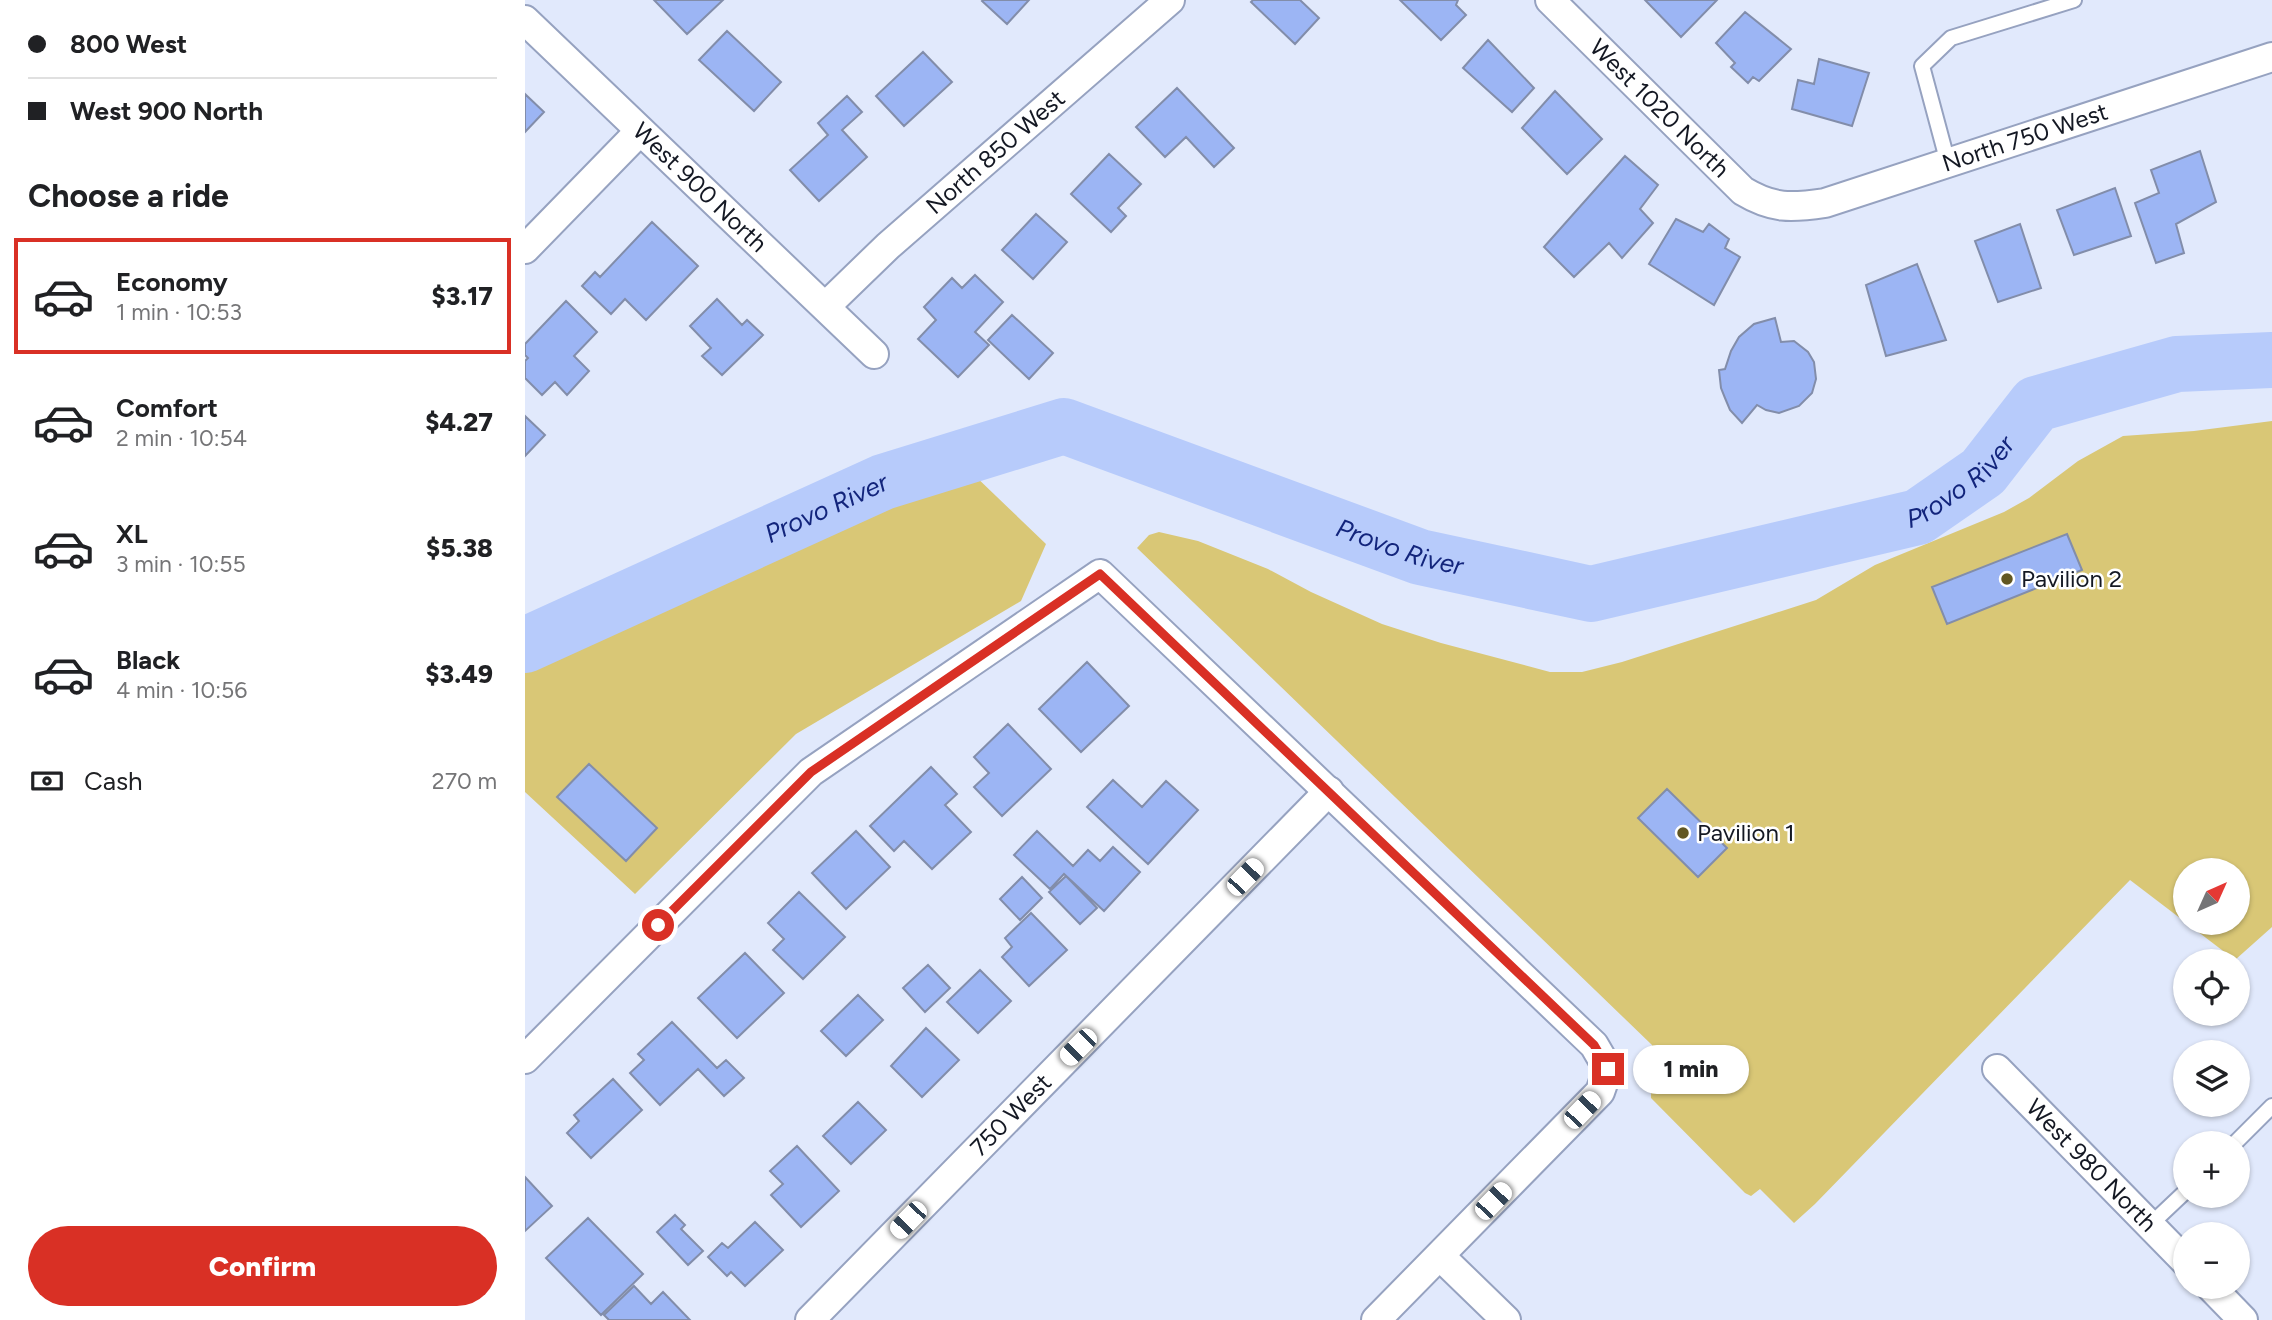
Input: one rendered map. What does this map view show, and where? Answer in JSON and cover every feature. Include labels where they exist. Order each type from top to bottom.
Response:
[{"type":"street","name":"North 850 West","points":[[826,306],[888,246],[1170,0]]},
{"type":"street","name":"West 1020 North","points":[[1550,0],[1743,191],[1776,205]]},
{"type":"street","name":"West 900 North","points":[[525,20],[874,354]]},
{"type":"street","name":"North 750 West","points":[[1776,205],[1797,208],[1825,203],[2272,57]]},
{"type":"street","points":[[525,249],[640,131]]},
{"type":"street","points":[[525,1059],[811,772],[1100,574],[1594,1045],[1608,1069],[1600,1092],[1376,1320]]},
{"type":"street","name":"750 West","points":[[810,1320],[1329,792]]},
{"type":"street","name":"West 980 North","points":[[1997,1069],[2173,1249]]},
{"type":"street","points":[[1440,1256],[1506,1320]]},
{"type":"street","points":[[2223,1299],[2243,1320]]},
{"type":"lane","points":[[1948,163],[1921,66],[1951,38],[2045,4],[2074,0]]},
{"type":"lane","points":[[2247,1131],[2272,1106]]},
{"type":"lane","points":[[2150,1226],[2173,1204]]},
{"type":"shaded area","points":[[2272,421],[2272,927],[2247,949],[2221,949],[2202,935],[2251,934],[2251,858],[2173,858],[2173,913],[2130,880],[1794,1223],[1760,1189],[1751,1196],[1745,1193],[1651,1098],[1652,1045],[1137,548],[1149,535],[1159,532],[1198,541],[1268,569],[1382,624],[1550,672],[1582,672],[1622,662],[1816,600],[1875,565],[2004,512],[2029,498],[2078,461],[2123,436],[2194,431]]},
{"type":"shaded area","points":[[971,472],[1046,544],[1021,601],[796,734],[635,894],[525,792],[525,663],[820,529]]},
{"type":"building","points":[[654,0],[723,0],[687,34]]},
{"type":"building","points":[[983,0],[1029,0],[1007,24]]},
{"type":"building","points":[[1300,0],[1319,18],[1295,44],[1251,2]]},
{"type":"building","points":[[1400,0],[1458,0],[1456,5],[1466,15],[1441,40]]},
{"type":"building","points":[[1645,0],[1717,0],[1681,37]]},
{"type":"building","points":[[1745,12],[1791,49],[1759,81],[1753,77],[1748,83],[1731,67],[1735,63],[1716,43]]},
{"type":"building","points":[[727,31],[781,82],[754,111],[699,60]]},
{"type":"building","points":[[1488,40],[1534,88],[1512,112],[1463,68]]},
{"type":"building","points":[[923,52],[952,82],[904,126],[876,96]]},
{"type":"building","points":[[1819,59],[1869,73],[1852,126],[1792,109],[1798,80],[1814,84]]},
{"type":"building","points":[[1177,88],[1234,148],[1214,167],[1186,137],[1165,157],[1136,127]]},
{"type":"building","points":[[1555,91],[1602,139],[1567,174],[1522,128]]},
{"type":"building","points":[[525,94],[544,112],[525,132]]},
{"type":"building","points":[[847,96],[862,112],[842,130],[867,157],[819,201],[790,170],[828,135],[818,123]]},
{"type":"building","points":[[2200,151],[2216,202],[2176,224],[2184,253],[2156,263],[2135,203],[2159,193],[2151,170]]},
{"type":"building","points":[[1109,154],[1141,184],[1118,208],[1126,216],[1111,232],[1071,194]]},
{"type":"building","points":[[1625,156],[1658,185],[1640,209],[1653,223],[1622,258],[1609,243],[1574,277],[1544,247]]},
{"type":"building","points":[[2115,188],[2131,236],[2074,255],[2057,210]]},
{"type":"building","points":[[1036,214],[1067,242],[1033,279],[1002,250]]},
{"type":"building","points":[[1676,219],[1703,232],[1709,224],[1729,239],[1725,248],[1740,257],[1714,305],[1649,264]]},
{"type":"building","points":[[652,222],[698,266],[646,320],[625,299],[611,314],[582,286],[595,272],[600,277]]},
{"type":"building","points":[[2020,224],[2041,288],[1998,302],[1975,241]]},
{"type":"building","points":[[1917,264],[1946,340],[1886,356],[1866,285]]},
{"type":"building","points":[[975,275],[1003,302],[975,332],[989,345],[958,377],[918,339],[936,320],[924,307],[952,278],[962,288]]},
{"type":"building","points":[[717,299],[742,325],[747,320],[763,335],[722,375],[702,356],[711,348],[690,326]]},
{"type":"building","points":[[566,301],[597,332],[574,356],[589,371],[567,395],[555,382],[542,395],[525,378],[525,361],[528,358],[525,355],[525,344]]},
{"type":"building","points":[[1012,315],[1053,353],[1029,379],[988,340]]},
{"type":"building","points":[[1775,318],[1781,342],[1794,341],[1808,352],[1814,362],[1816,379],[1812,393],[1799,406],[1779,413],[1757,405],[1742,423],[1730,410],[1721,388],[1719,370],[1725,369],[1739,337],[1754,324]]},
{"type":"building","points":[[525,416],[545,435],[525,456]]},
{"type":"building","name":"Pavilion 2","points":[[2067,534],[2082,570],[1947,624],[1932,587]]},
{"type":"building","points":[[1087,662],[1129,706],[1081,752],[1039,709]]},
{"type":"building","points":[[1008,724],[1051,769],[1002,816],[974,787],[989,773],[974,757]]},
{"type":"building","points":[[589,764],[657,828],[626,861],[557,797]]},
{"type":"building","points":[[931,767],[957,794],[945,805],[971,832],[932,869],[904,841],[894,851],[870,826]]},
{"type":"building","points":[[1113,780],[1142,807],[1166,781],[1198,810],[1148,864],[1087,807]]},
{"type":"building","name":"Pavilion 1","points":[[1667,789],[1727,848],[1698,877],[1638,818]]},
{"type":"building","points":[[856,831],[890,867],[846,909],[812,873]]},
{"type":"building","points":[[1037,831],[1073,866],[1088,850],[1100,861],[1113,847],[1140,872],[1104,911],[1064,874],[1050,889],[1014,855]]},
{"type":"building","points":[[1066,876],[1097,908],[1080,924],[1049,892]]},
{"type":"building","points":[[1022,877],[1042,898],[1020,920],[1000,899]]},
{"type":"building","points":[[799,892],[845,937],[803,979],[773,950],[784,939],[768,923]]},
{"type":"building","points":[[1031,913],[1067,950],[1029,986],[1002,957],[1012,947],[1005,938]]},
{"type":"building","points":[[745,953],[784,993],[737,1038],[698,998]]},
{"type":"building","points":[[928,965],[950,988],[925,1012],[903,988]]},
{"type":"building","points":[[980,970],[1011,1001],[978,1033],[947,1002]]},
{"type":"building","points":[[858,995],[883,1020],[846,1056],[821,1031]]},
{"type":"building","points":[[672,1022],[717,1068],[726,1060],[744,1078],[724,1096],[698,1069],[660,1105],[630,1073],[644,1060],[638,1054]]},
{"type":"building","points":[[926,1028],[959,1060],[922,1097],[891,1066]]},
{"type":"building","points":[[613,1079],[642,1110],[591,1158],[567,1133],[579,1121],[574,1115]]},
{"type":"building","points":[[858,1102],[886,1130],[851,1164],[823,1136]]},
{"type":"building","points":[[797,1146],[839,1191],[801,1227],[771,1195],[783,1184],[770,1171]]},
{"type":"building","points":[[525,1177],[552,1206],[525,1231]]},
{"type":"building","points":[[675,1215],[685,1225],[681,1229],[703,1251],[688,1265],[657,1232]]},
{"type":"building","points":[[588,1218],[643,1274],[601,1315],[546,1258]]},
{"type":"building","points":[[755,1222],[783,1250],[745,1286],[731,1272],[727,1276],[708,1257],[722,1243],[728,1248]]},
{"type":"building","points":[[634,1286],[651,1304],[663,1292],[690,1320],[609,1320],[604,1315]]},
{"type":"waterway","name":"Provo River","points":[[525,645],[883,482],[1064,426],[1420,557],[1591,594],[1918,517],[1983,472],[2036,404],[2177,364],[2272,360]]},
{"type":"place","name":"Pavilion 2","points":[[2007,579]]},
{"type":"place","name":"Pavilion 1","points":[[1683,833]]},
{"type":"route","points":[[658,925],[811,772],[1100,574],[1594,1045],[1608,1069]]}]
